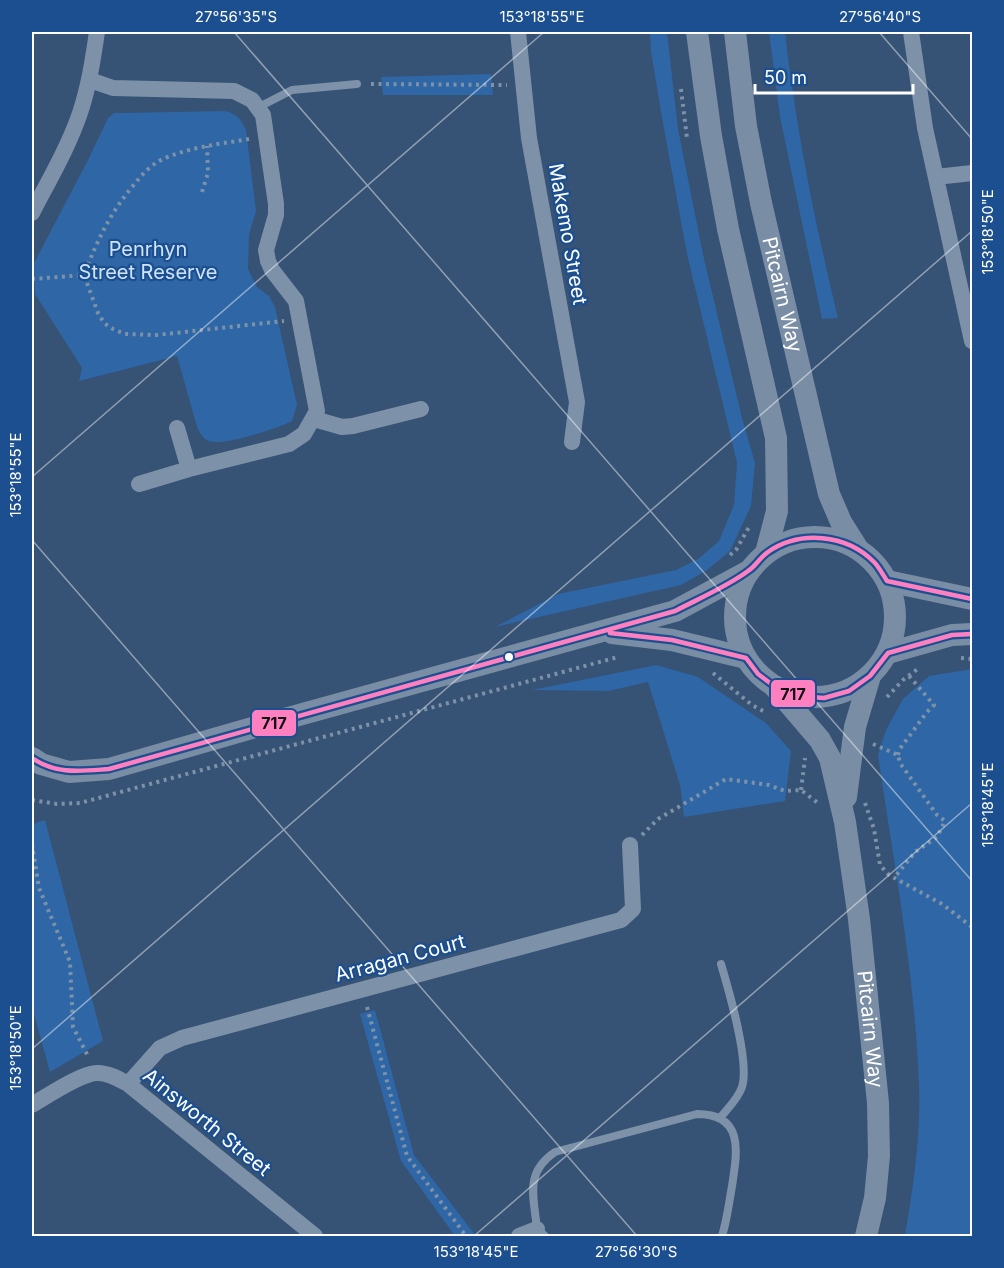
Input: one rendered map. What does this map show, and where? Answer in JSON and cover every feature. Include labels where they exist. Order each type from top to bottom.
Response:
[{"type":"main road","name":"Pitcairn Way","points":[[697,32],[711,136],[728,228],[776,438],[777,511],[766,553]]},
{"type":"main road","name":"Pitcairn Way","points":[[735,32],[746,126],[760,203],[829,494],[841,522],[858,549]]},
{"type":"main road","points":[[811,537],[836,540],[858,549],[875,563],[887,581],[894,605],[895,629],[888,652],[870,676],[849,691],[824,698],[798,696],[774,686],[758,674],[746,658],[737,637],[735,614],[739,591],[749,571],[766,553],[788,542],[811,537]]},
{"type":"main road","points":[[32,758],[41,764],[69,772],[109,769],[675,611],[749,571]]},
{"type":"main road","points":[[887,581],[972,599]]},
{"type":"main road","points":[[602,632],[672,640],[746,658]]},
{"type":"main road","points":[[888,652],[952,635],[972,634]]},
{"type":"main road","name":"Pitcairn Way","points":[[844,822],[846,782],[860,740],[870,676]]},
{"type":"main road","name":"Pitcairn Way","points":[[774,686],[820,740],[830,758],[844,822],[860,919],[878,1103],[879,1156],[874,1198],[866,1236]]},
{"type":"street","points":[[32,213],[67,146],[80,114],[90,80],[97,32]]},
{"type":"street","name":"Makemo Street","points":[[518,32],[529,138],[577,402],[572,442]]},
{"type":"street","points":[[912,32],[917,81],[972,341]]},
{"type":"street","points":[[90,80],[113,88],[234,91],[243,94],[259,108],[267,135],[276,204],[276,215],[266,250],[272,270],[296,301],[316,402],[317,411],[304,434],[289,444],[139,484]]},
{"type":"street","points":[[936,177],[972,173]]},
{"type":"street","points":[[314,418],[342,427],[422,409]]},
{"type":"street","points":[[177,428],[189,469]]},
{"type":"street","name":"Arragan Court","points":[[128,1084],[160,1048],[182,1038],[621,920],[633,909],[630,845]]},
{"type":"street","name":"Ainsworth Street","points":[[32,1105],[81,1078],[97,1073],[115,1077],[128,1084],[315,1236]]},
{"type":"street","points":[[519,1236],[541,1233]]},
{"type":"lane","points":[[259,108],[292,90],[357,84]]},
{"type":"lane","points":[[720,1118],[738,1096],[744,1076],[737,1026],[721,964]]},
{"type":"lane","points":[[541,1233],[532,1183],[534,1174],[546,1158],[555,1152],[697,1114],[710,1114],[720,1118],[731,1128],[738,1152],[722,1236]]},
{"type":"path","points":[[357,84],[523,85]]},
{"type":"path","points":[[680,87],[688,142]]},
{"type":"path","points":[[267,135],[207,146],[162,159],[145,171],[108,219],[84,275],[104,323],[125,334],[157,335],[299,319]]},
{"type":"path","points":[[202,192],[208,173],[207,146]]},
{"type":"path","points":[[32,279],[84,275]]},
{"type":"path","points":[[724,562],[736,550],[753,518]]},
{"type":"path","points":[[32,800],[57,804],[80,803],[626,655]]},
{"type":"path","points":[[956,658],[972,659]]},
{"type":"path","points":[[884,700],[909,676],[928,665]]},
{"type":"path","points":[[707,671],[718,676],[752,705],[774,717]]},
{"type":"path","points":[[894,878],[915,852],[937,837],[945,821],[937,815],[900,763],[898,755],[898,750],[934,705],[909,676]]},
{"type":"path","points":[[630,845],[658,819],[726,778],[785,790],[801,790],[806,745],[820,740]]},
{"type":"path","points":[[860,740],[898,755]]},
{"type":"path","points":[[862,795],[874,829],[880,865],[894,878],[942,904],[972,927]]},
{"type":"path","points":[[32,844],[39,888],[69,962],[73,1027],[88,1057]]},
{"type":"path","points":[[363,990],[407,1156],[466,1236]]},
{"type":"green space","points":[[650,32],[667,32],[678,129],[704,259],[755,463],[751,506],[730,551],[707,570],[681,585],[495,627],[558,594],[676,570],[698,559],[719,541],[734,505],[737,463],[687,254],[662,118]]},
{"type":"green space","points":[[769,32],[785,32],[807,176],[838,318],[822,319],[780,117]]},
{"type":"green space","points":[[491,74],[493,95],[383,95],[381,77]]},
{"type":"green space","name":"Penrhyn Street Reserve","points":[[225,111],[238,118],[246,130],[256,211],[249,235],[248,269],[257,287],[269,296],[275,307],[297,405],[292,421],[250,436],[216,442],[205,439],[197,427],[177,356],[79,381],[82,368],[35,294],[34,263],[108,118],[114,113]]},
{"type":"green space","points":[[656,665],[698,677],[766,723],[791,751],[785,801],[684,817],[680,785],[648,682],[608,691],[532,690]]},
{"type":"green space","points":[[972,669],[972,1236],[905,1236],[918,1143],[917,1044],[903,920],[878,755],[886,730],[903,699],[929,676]]},
{"type":"green space","points":[[45,820],[103,1041],[50,1072],[32,1007],[32,824]]},
{"type":"green space","points":[[375,1010],[414,1155],[476,1236],[455,1236],[401,1161],[360,1014]]},
{"type":"transit line","name":"717","points":[[32,758],[60,769],[79,771],[109,769],[675,611],[731,582],[751,569],[768,552],[794,540],[822,538],[837,541],[863,553],[876,564],[887,581],[972,599]]},
{"type":"transit line","name":"717","points":[[610,633],[672,640],[746,658],[758,674],[774,686],[798,696],[824,698],[849,691],[870,676],[888,653],[952,635],[972,634]]}]
